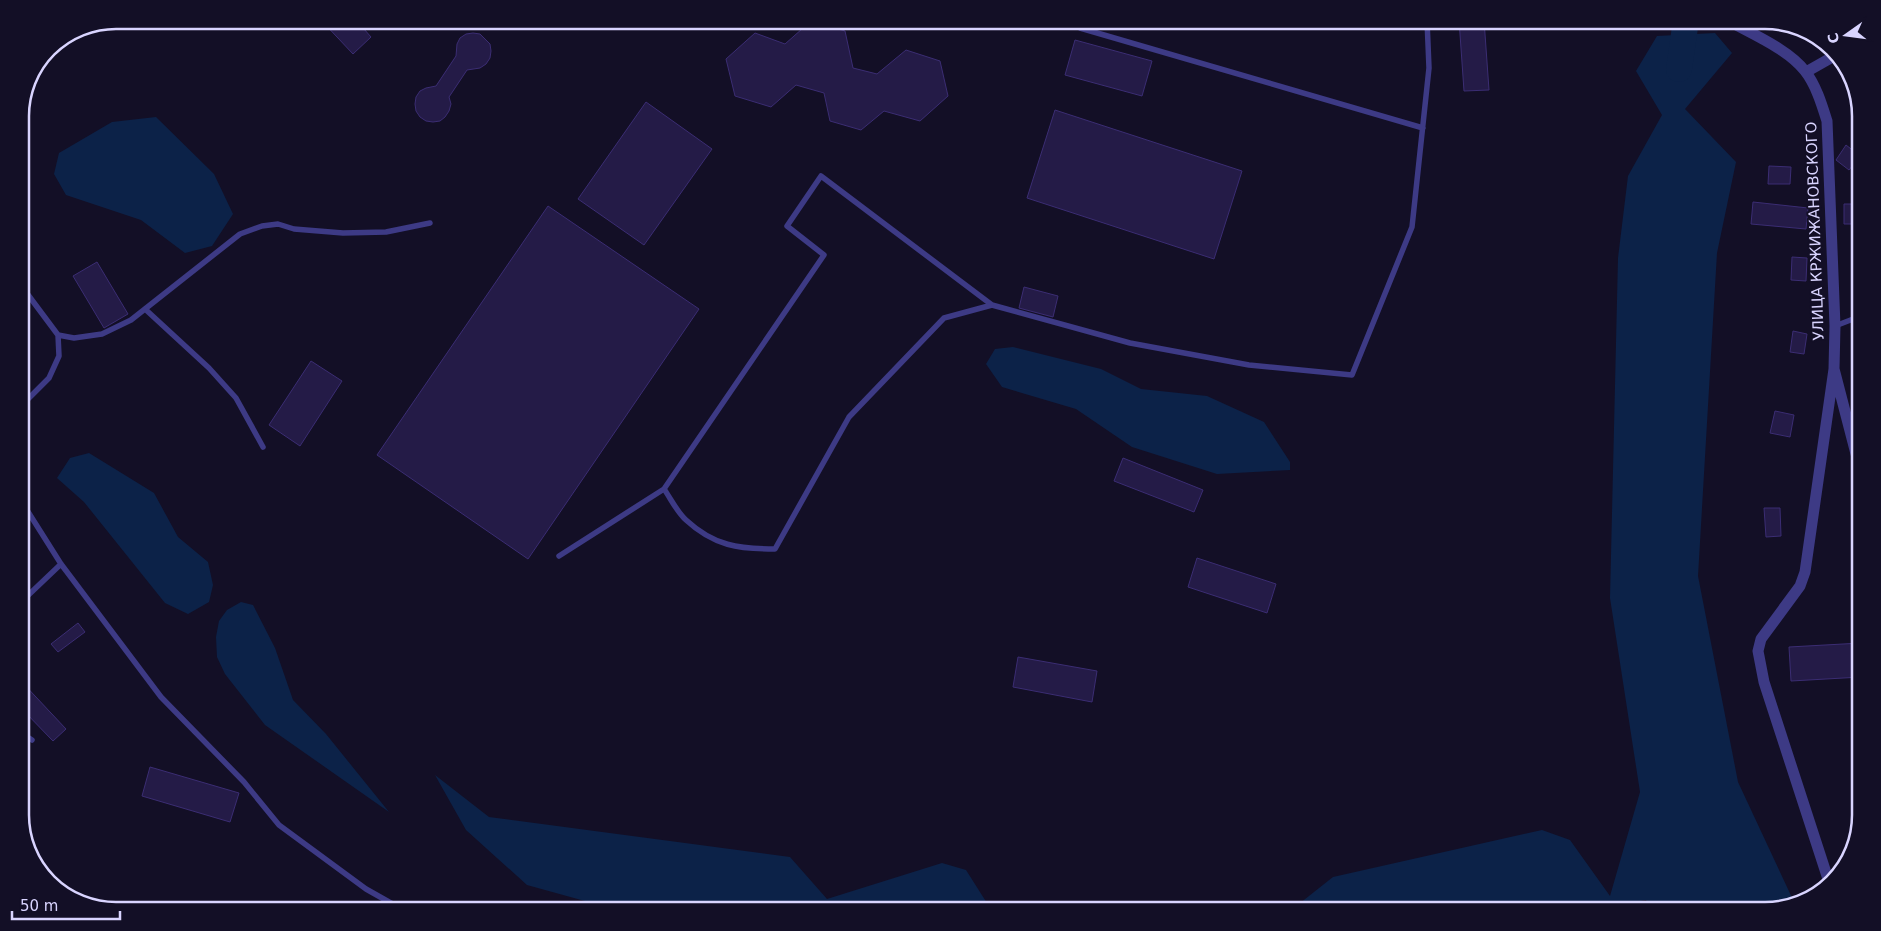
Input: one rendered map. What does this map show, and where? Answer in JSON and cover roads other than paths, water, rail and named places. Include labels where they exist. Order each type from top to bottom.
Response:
[{"type":"street","name":"УЛИЦА КРЖИЖАНОВСКОГО","points":[[1742,29],[1793,59],[1806,72],[1822,104],[1827,121],[1835,326],[1834,369],[1805,572],[1800,586],[1761,639],[1758,651],[1764,682],[1828,875]]},
{"type":"street","points":[[1806,72],[1827,60]]},
{"type":"street","name":"УЛИЦА КРЖИЖАНОВСКОГО","points":[[1834,369],[1852,438]]},
{"type":"lane","points":[[1083,29],[1423,128]]},
{"type":"lane","points":[[559,556],[664,488],[824,255],[787,226],[820,176],[992,305],[1130,344],[1249,365],[1352,375],[1412,227],[1430,68],[1428,29]]},
{"type":"lane","points":[[58,334],[74,338],[102,334],[131,320],[240,234],[262,226],[278,224],[294,229],[343,233],[386,232],[430,223]]},
{"type":"lane","points":[[29,296],[58,334],[59,356],[49,378],[29,398]]},
{"type":"lane","points":[[664,488],[685,519],[711,539],[745,549],[775,549],[849,417],[944,318],[992,305]]},
{"type":"lane","points":[[145,309],[209,368],[236,398],[263,447]]},
{"type":"lane","points":[[1835,326],[1852,319]]},
{"type":"lane","points":[[29,513],[61,564],[161,698],[244,782],[279,825],[366,889],[389,902]]},
{"type":"lane","points":[[29,594],[61,564]]},
{"type":"water","points":[[1715,33],[1732,53],[1685,109],[1736,162],[1717,253],[1698,576],[1738,782],[1792,898],[1776,902],[1647,902],[1646,900],[1635,902],[1301,902],[1333,877],[1542,830],[1570,840],[1610,896],[1640,792],[1610,598],[1618,258],[1628,176],[1662,115],[1636,71],[1657,36]]},
{"type":"water","points":[[156,117],[214,174],[233,214],[212,246],[185,253],[141,220],[66,195],[54,174],[59,153],[112,122]]},
{"type":"water","points":[[1013,347],[1101,369],[1141,389],[1207,396],[1264,422],[1290,462],[1290,470],[1217,474],[1132,447],[1076,409],[1002,387],[986,364],[995,349]]},
{"type":"water","points":[[89,453],[154,493],[178,537],[208,562],[213,585],[209,602],[188,614],[165,603],[84,502],[57,478],[70,458]]},
{"type":"water","points":[[241,602],[253,605],[275,648],[293,700],[326,734],[389,812],[265,725],[225,674],[217,657],[216,637],[219,621],[227,610]]},
{"type":"water","points":[[435,775],[489,817],[790,857],[827,899],[942,863],[966,870],[986,902],[588,902],[527,885],[466,830]]},
{"type":"waterway","points":[[1679,69],[1685,29]]}]
